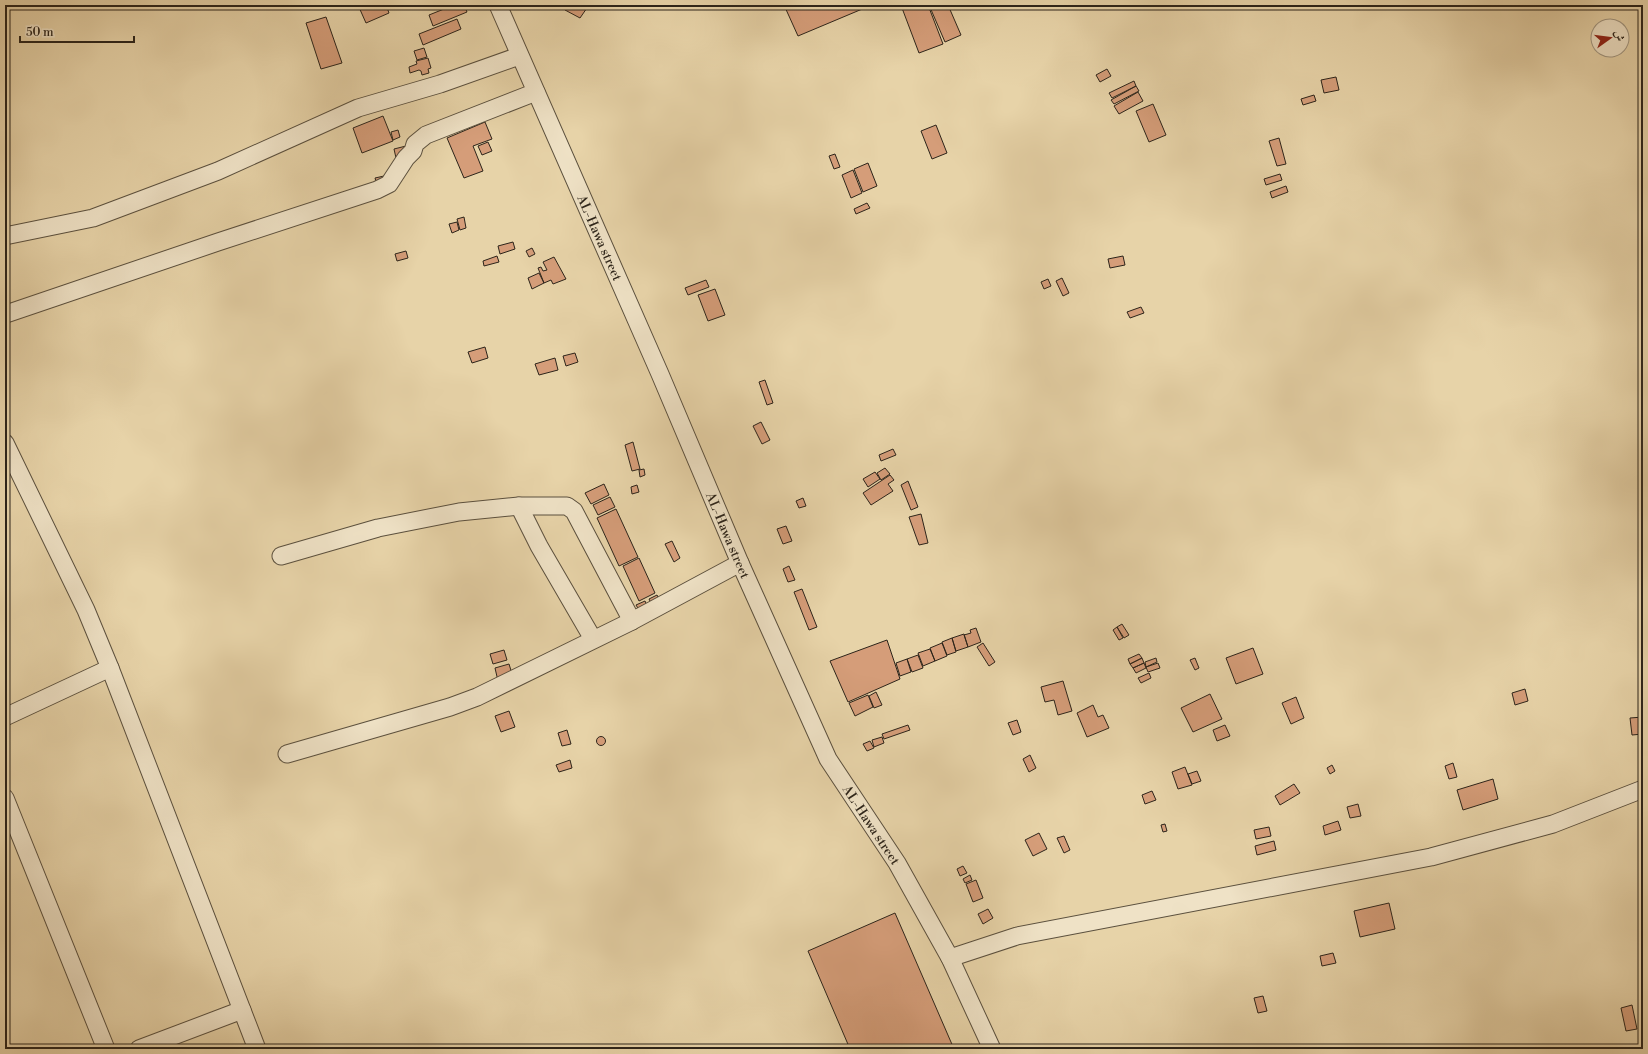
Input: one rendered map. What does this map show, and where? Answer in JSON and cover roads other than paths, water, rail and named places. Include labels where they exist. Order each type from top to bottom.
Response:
[{"type":"street","name":"AL-Hawa street","points":[[498,5],[519,56],[660,374],[740,563],[828,758],[897,863],[950,958],[992,1049]]},
{"type":"street","points":[[5,236],[93,218],[218,171],[358,108],[440,84],[519,56]]},
{"type":"street","points":[[6,314],[376,190],[389,184],[406,158],[413,151],[415,144],[426,135],[536,92]]},
{"type":"street","points":[[5,443],[11,472],[86,610],[258,1049]]},
{"type":"street","points":[[281,556],[378,528],[459,512],[519,506],[567,506],[574,511],[632,621]]},
{"type":"street","points":[[519,506],[592,639]]},
{"type":"street","points":[[287,754],[450,707],[477,697],[592,639],[632,621],[740,563]]},
{"type":"street","points":[[5,717],[110,668]]},
{"type":"street","points":[[950,958],[1017,936],[1431,857],[1553,824],[1643,789]]},
{"type":"street","points":[[5,798],[106,1049]]},
{"type":"street","points":[[139,1049],[242,1010]]}]
